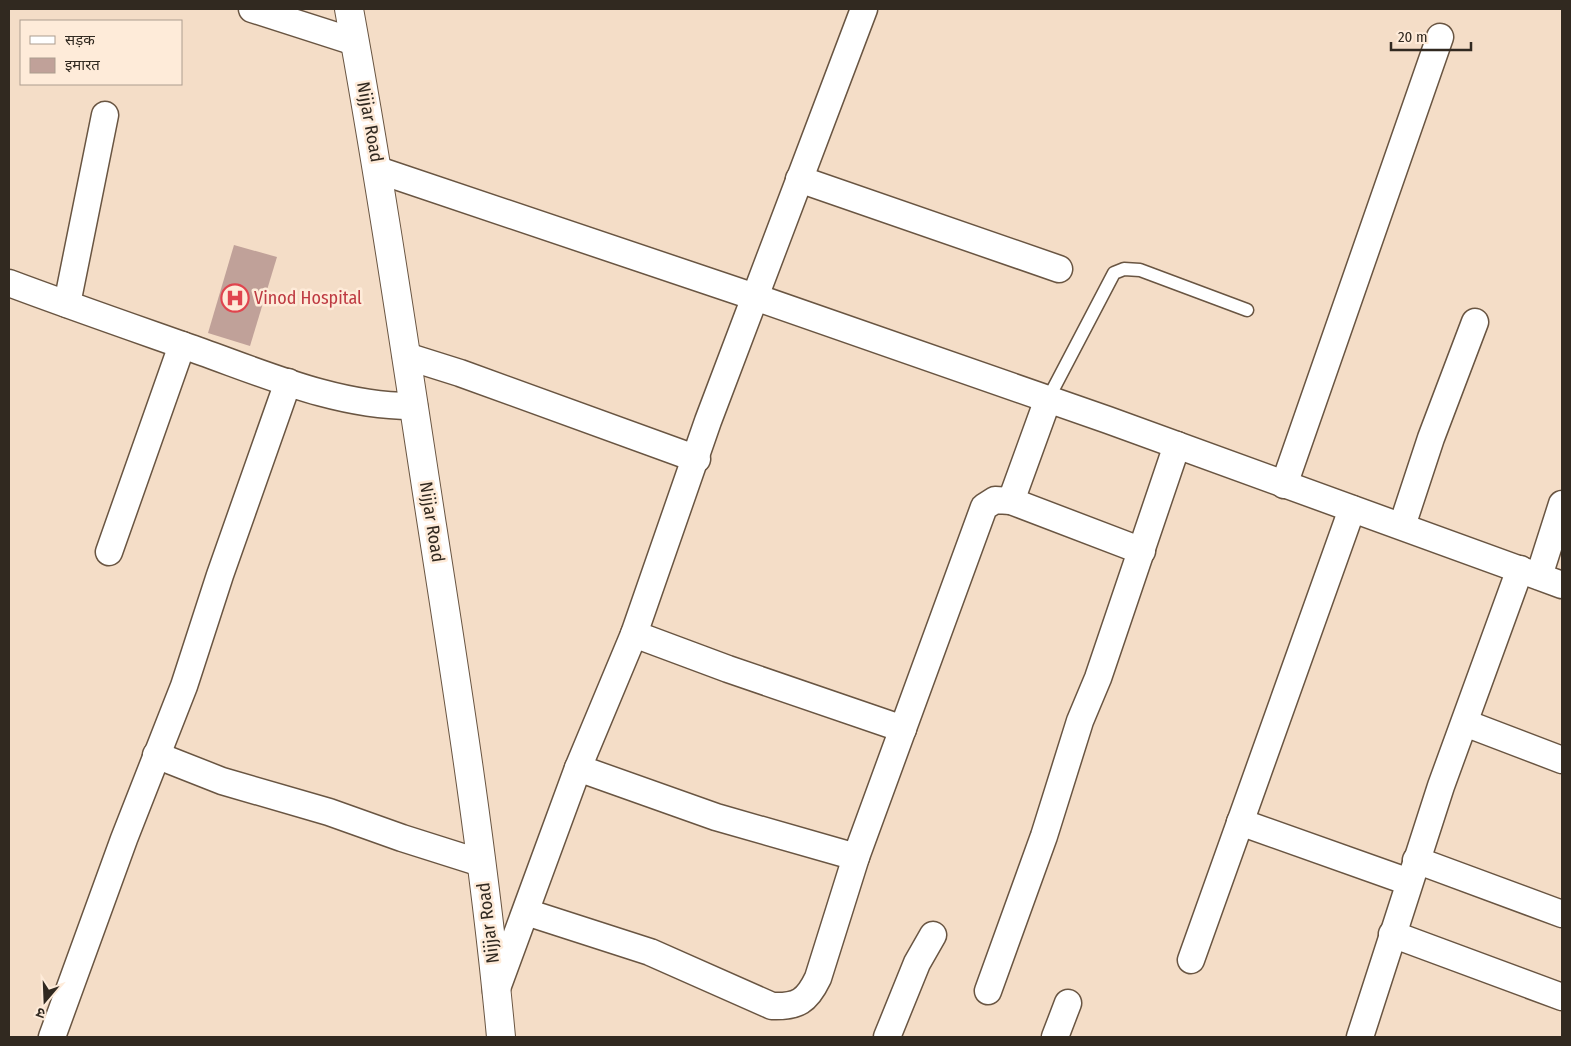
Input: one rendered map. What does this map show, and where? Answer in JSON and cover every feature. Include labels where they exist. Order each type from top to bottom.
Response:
[{"type":"street","points":[[252,9],[355,42]]},
{"type":"street","name":"Nijjar Road","points":[[349,9],[378,170],[414,406],[481,863],[501,1037]]},
{"type":"street","points":[[496,991],[578,768],[634,634],[697,459],[708,421],[864,9]]},
{"type":"street","points":[[1284,485],[1440,37]]},
{"type":"street","points":[[67,304],[106,116]]},
{"type":"street","points":[[378,170],[755,297],[1048,399],[1541,577]]},
{"type":"street","points":[[799,179],[1059,269]]},
{"type":"street","points":[[9,283],[288,382],[359,401],[388,406],[414,406]]},
{"type":"street","points":[[1402,526],[1431,438],[1475,322]]},
{"type":"street","points":[[109,552],[182,345]]},
{"type":"street","points":[[406,356],[460,372],[697,459]]},
{"type":"street","points":[[52,1037],[156,756],[184,686],[223,566],[288,382]]},
{"type":"street","points":[[1011,500],[1048,399]]},
{"type":"street","points":[[988,991],[1044,836],[1080,721],[1098,678],[1176,445]]},
{"type":"street","points":[[526,912],[650,952],[772,1006],[790,1007],[811,992],[818,978],[856,857],[984,507],[995,500],[1011,500],[1142,551]]},
{"type":"street","points":[[1360,1037],[1412,871],[1465,723],[1541,577],[1562,504]]},
{"type":"street","points":[[1191,960],[1352,509]]},
{"type":"street","points":[[634,634],[728,669],[903,729]]},
{"type":"street","points":[[1465,723],[1562,760]]},
{"type":"street","points":[[156,756],[222,781],[329,812],[481,863]]},
{"type":"street","points":[[578,768],[716,817],[856,857]]},
{"type":"street","points":[[1240,822],[1562,914]]},
{"type":"street","points":[[887,1037],[917,963],[933,934]]},
{"type":"street","points":[[1392,934],[1562,997]]},
{"type":"street","points":[[1055,1037],[1068,1003]]},
{"type":"lane","points":[[1048,399],[1114,273],[1124,269],[1140,270],[1247,310]]},
{"type":"building","points":[[234,245],[277,257],[250,346],[208,333]]},
{"type":"place","name":"Vinod Hospital","points":[[235,298]]}]
